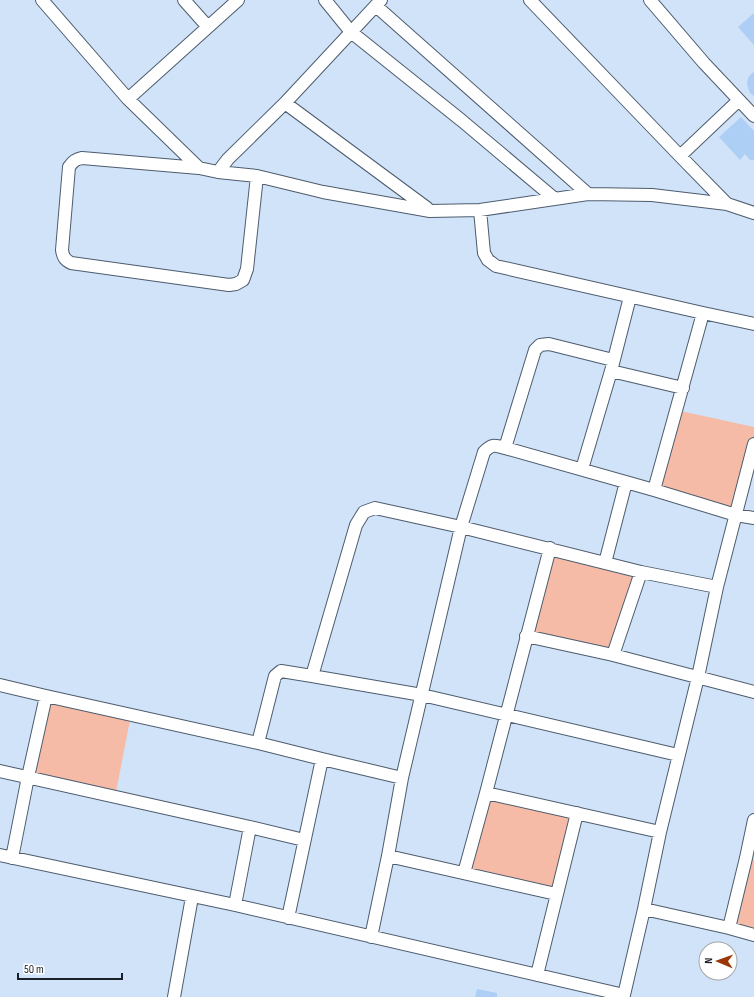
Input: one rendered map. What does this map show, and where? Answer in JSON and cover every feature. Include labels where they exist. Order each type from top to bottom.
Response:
[{"type":"street","points":[[42,0],[128,100],[199,168]]},
{"type":"street","points":[[184,0],[208,27]]},
{"type":"street","points":[[128,100],[238,0]]},
{"type":"street","points":[[325,0],[351,32],[461,120],[555,199]]},
{"type":"street","points":[[530,0],[727,204]]},
{"type":"street","points":[[650,0],[704,63],[754,116]]},
{"type":"street","points":[[218,172],[228,159],[285,103],[378,3],[588,194]]},
{"type":"street","points":[[680,156],[739,100]]},
{"type":"street","points":[[285,103],[430,211]]},
{"type":"street","points":[[257,176],[247,269],[243,280],[236,284],[229,285],[71,263],[63,256],[62,250],[69,167],[72,162],[82,158],[199,168],[218,172],[257,176],[323,192],[430,211],[480,210],[588,194],[652,195],[727,204],[754,213]]},
{"type":"street","points":[[480,210],[484,254],[488,260],[496,266],[754,324]]},
{"type":"street","points":[[582,469],[630,297]]},
{"type":"street","points":[[654,490],[703,313]]},
{"type":"street","points":[[505,448],[535,350],[540,344],[549,344],[682,388]]},
{"type":"street","points":[[0,856],[235,905],[627,996],[660,832],[698,677],[717,587],[754,444]]},
{"type":"street","points":[[371,937],[402,778],[461,527],[484,452],[489,446],[495,445],[582,469],[736,515],[754,518]]},
{"type":"street","points":[[604,563],[626,482]]},
{"type":"street","points":[[312,676],[356,525],[364,512],[375,508],[550,548],[641,572],[717,587]]},
{"type":"street","points":[[464,873],[550,548]]},
{"type":"street","points":[[613,655],[641,572]]},
{"type":"street","points":[[526,636],[613,655],[754,692]]},
{"type":"street","points":[[258,743],[275,676],[281,672],[422,695],[678,755]]},
{"type":"street","points":[[0,685],[258,743],[402,778]]},
{"type":"street","points":[[12,858],[46,696]]},
{"type":"street","points":[[288,918],[322,759]]},
{"type":"street","points":[[0,770],[304,840]]},
{"type":"street","points":[[486,792],[660,832]]},
{"type":"street","points":[[537,976],[577,813]]},
{"type":"street","points":[[729,928],[750,859],[754,820]]},
{"type":"street","points":[[235,905],[250,827]]},
{"type":"street","points":[[388,856],[556,894]]},
{"type":"street","points":[[174,997],[192,896]]},
{"type":"street","points":[[644,909],[754,935]]},
{"type":"shaded area","points":[[676,410],[754,427],[754,444],[736,515],[654,490]]},
{"type":"shaded area","points":[[550,548],[641,572],[613,655],[526,636]]},
{"type":"shaded area","points":[[46,696],[131,715],[115,797],[28,777]]},
{"type":"shaded area","points":[[486,793],[577,813],[556,894],[464,873]]},
{"type":"shaded area","points":[[746,858],[754,860],[754,935],[729,928]]},
{"type":"building","points":[[754,13],[754,45],[738,27]]},
{"type":"building","points":[[754,72],[754,96],[750,93],[747,83],[748,78]]},
{"type":"building","points":[[741,117],[754,131],[754,160],[750,160],[745,154],[740,160],[719,137]]},
{"type":"building","points":[[477,989],[497,993],[497,997],[475,997]]}]
